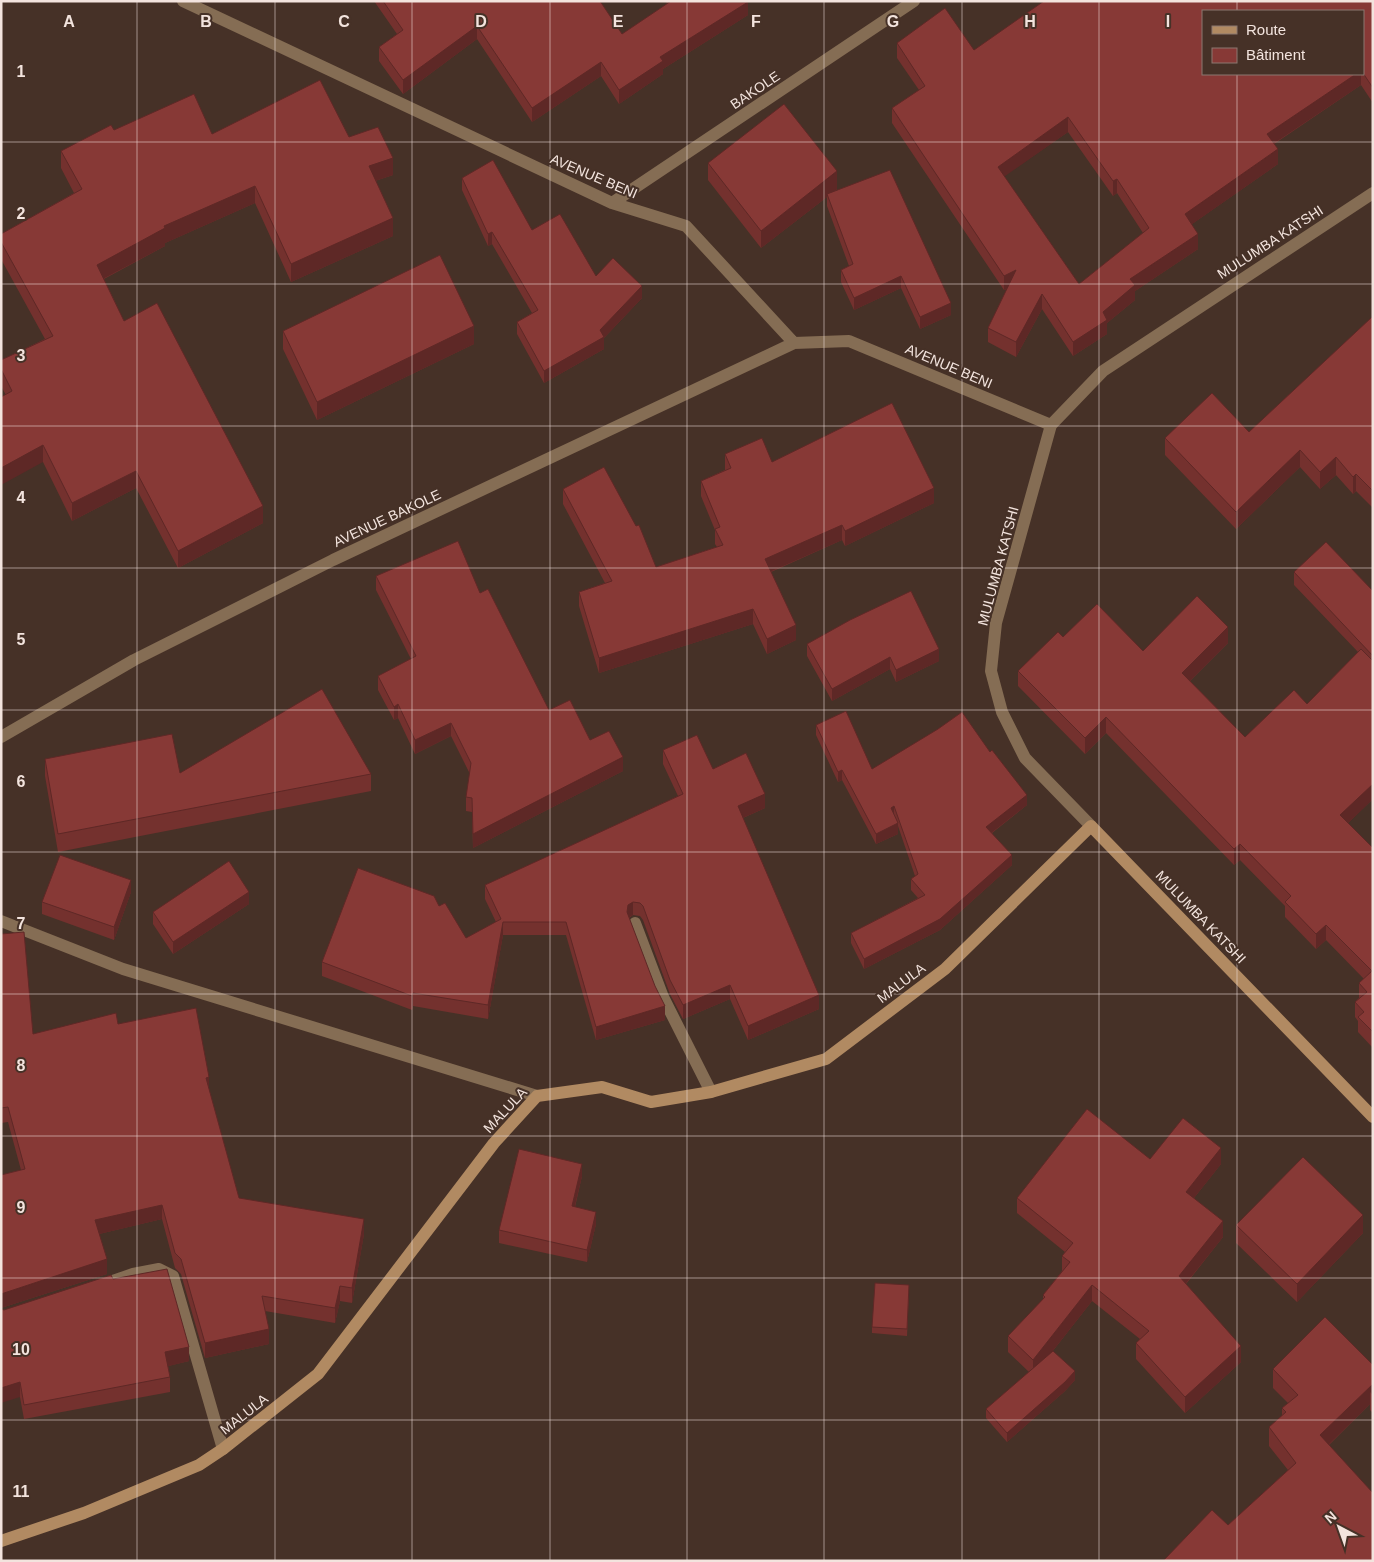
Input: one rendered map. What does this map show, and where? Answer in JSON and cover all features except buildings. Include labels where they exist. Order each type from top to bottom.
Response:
[{"type":"street","name":"BAKOLE","points":[[612,203],[914,1]]},
{"type":"street","name":"AVENUE BENI","points":[[188,2],[612,203],[686,226],[794,343],[849,341],[1051,425]]},
{"type":"street","name":"MULUMBA KATSHI","points":[[1372,195],[1103,371],[1051,425],[996,623],[991,671],[1002,712],[1025,758],[1373,1117]]},
{"type":"street","name":"AVENUE BAKOLE","points":[[1,737],[134,660],[333,560],[794,343]]},
{"type":"street","name":"MALULA","points":[[1,1541],[84,1513],[200,1465],[318,1374],[494,1143],[537,1096],[602,1087],[651,1102],[710,1092],[826,1059],[945,969],[1091,826]]},
{"type":"street","points":[[1,921],[123,969],[537,1096]]},
{"type":"street","points":[[635,923],[663,997],[710,1092]]},
{"type":"street","points":[[96,1286],[133,1274],[159,1270],[173,1276],[223,1449]]}]
